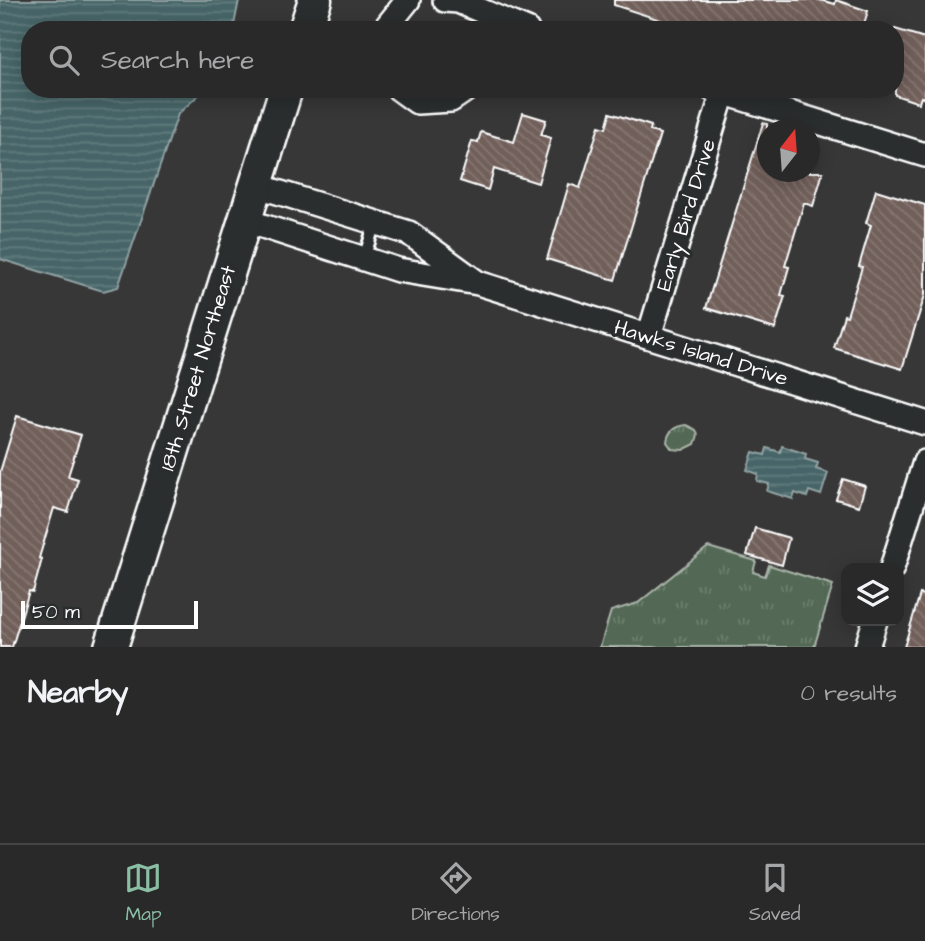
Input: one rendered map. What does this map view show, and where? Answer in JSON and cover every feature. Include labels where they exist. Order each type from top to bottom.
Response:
[{"type":"street","points":[[308,21],[315,0]]},
{"type":"street","points":[[391,21],[408,0]]},
{"type":"street","points":[[445,0],[458,1],[506,21]]},
{"type":"street","name":"18th Street Northeast","points":[[111,647],[283,98]]},
{"type":"street","points":[[411,98],[417,102],[454,98]]},
{"type":"street","name":"Early Bird Drive","points":[[649,337],[715,98]]},
{"type":"street","points":[[740,98],[925,155]]},
{"type":"street","name":"Hawks Island Drive","points":[[255,185],[409,233],[478,283]]},
{"type":"street","name":"Hawks Island Drive","points":[[244,220],[398,270],[478,283],[925,422]]},
{"type":"street","points":[[894,563],[925,462]]},
{"type":"street","points":[[867,647],[873,626]]},
{"type":"lane","points":[[364,259],[375,222]]},
{"type":"green space","points":[[686,425],[696,430],[698,435],[695,444],[683,450],[672,449],[667,442],[669,435],[675,428]]},
{"type":"green space","points":[[708,547],[756,561],[753,572],[765,576],[769,565],[833,585],[814,647],[600,647],[611,611],[638,603]]},
{"type":"water","points":[[0,0],[239,0],[235,21],[21,21],[21,98],[195,98],[178,114],[118,287],[103,291],[0,259]]},
{"type":"water","points":[[782,446],[806,454],[805,459],[818,463],[816,469],[828,473],[821,495],[809,491],[807,497],[795,493],[793,499],[767,491],[769,484],[757,481],[758,474],[747,470],[753,452],[765,455],[767,448],[780,452]]},
{"type":"building","points":[[614,0],[820,0],[835,4],[836,0],[868,11],[865,21],[663,21],[614,5]]},
{"type":"building","points":[[904,32],[925,38],[925,99],[921,97],[919,103],[904,98]]},
{"type":"building","points":[[523,113],[546,120],[541,135],[551,138],[538,183],[494,169],[488,190],[460,181],[472,141],[478,142],[481,132],[514,142]]},
{"type":"building","points":[[610,113],[651,126],[650,131],[660,134],[615,280],[547,259],[569,184],[580,188],[599,126],[606,128]]},
{"type":"building","points":[[757,142],[757,182],[820,182],[820,172],[823,172],[813,206],[804,203],[785,266],[789,267],[781,295],[785,296],[775,329],[706,308]]},
{"type":"building","points":[[876,190],[925,205],[925,295],[902,369],[834,348],[862,267],[859,266],[871,225],[866,223]]},
{"type":"building","points":[[17,416],[81,435],[68,476],[78,479],[68,512],[54,508],[39,558],[42,559],[33,592],[29,591],[12,647],[0,647],[0,472]]},
{"type":"building","points":[[843,479],[865,486],[859,506],[836,499]]},
{"type":"building","points":[[755,528],[789,538],[782,565],[747,555]]},
{"type":"building","points":[[920,594],[925,595],[925,647],[904,647]]}]
